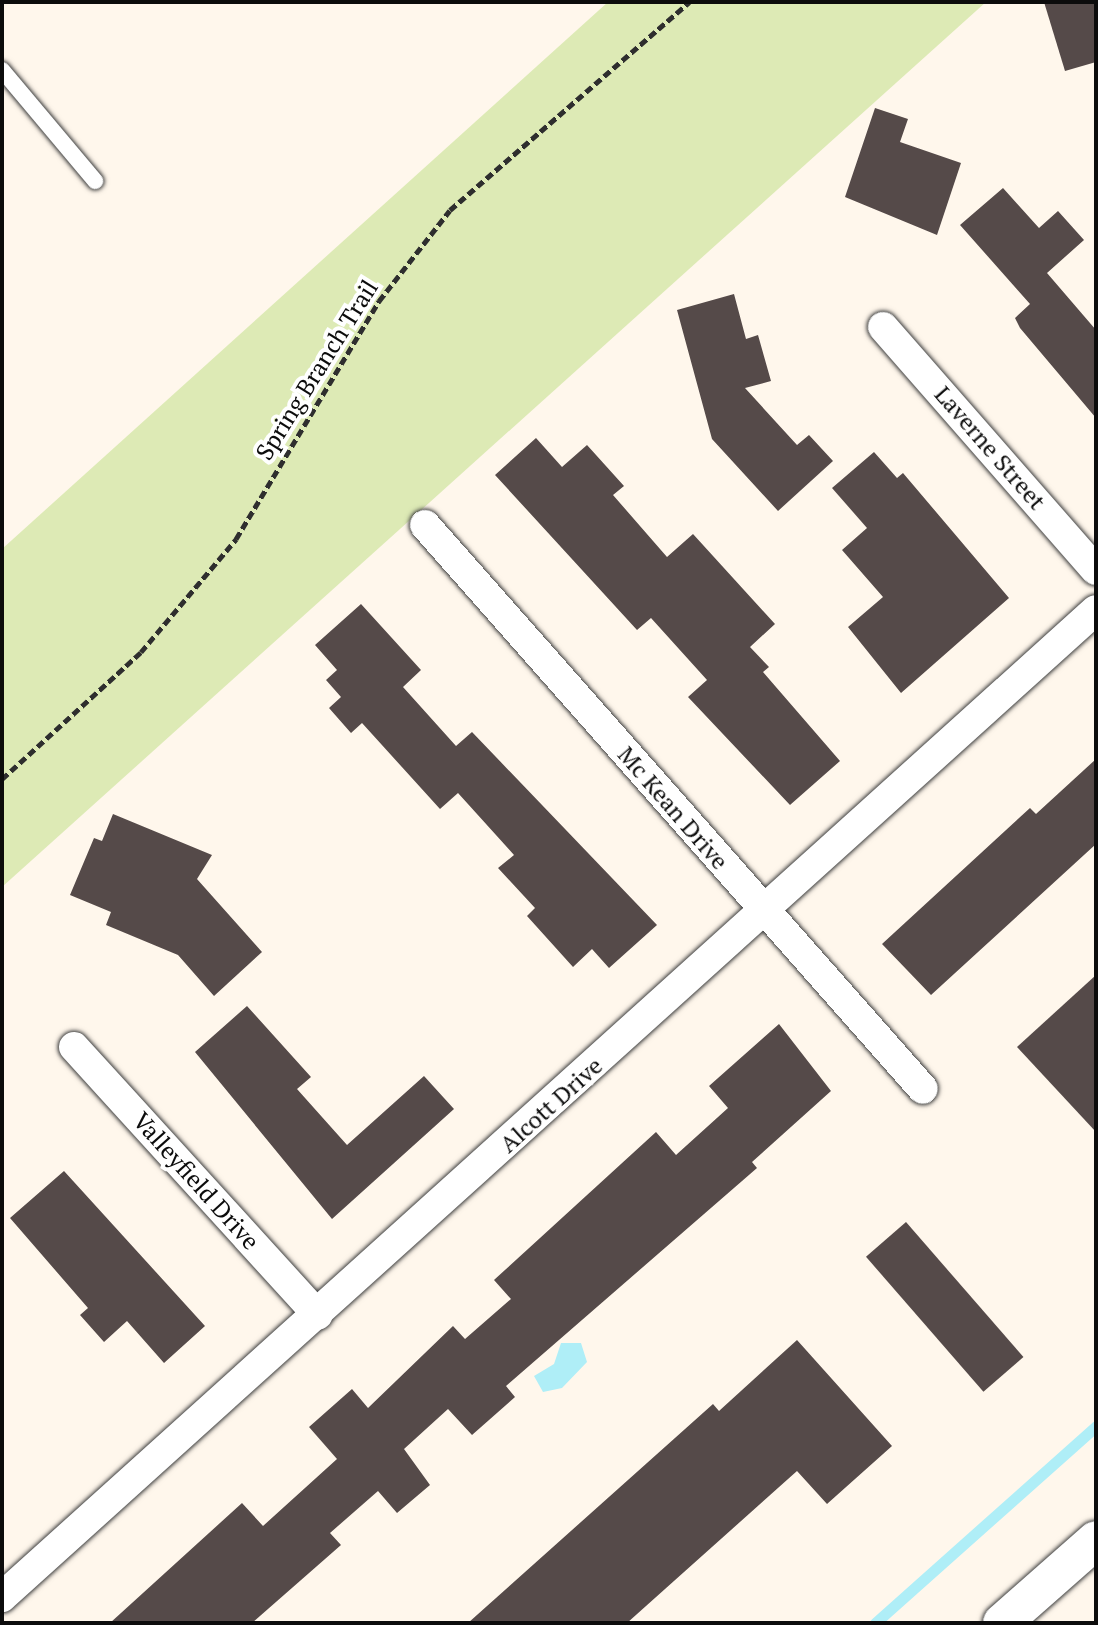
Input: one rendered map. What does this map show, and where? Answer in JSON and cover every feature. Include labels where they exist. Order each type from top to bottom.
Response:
[{"type":"street","name":"Laverne Street","points":[[883,327],[1096,570]]},
{"type":"street","name":"Mc Kean Drive","points":[[425,525],[923,1089]]},
{"type":"street","name":"Alcott Drive","points":[[2,1597],[1096,610]]},
{"type":"street","name":"Valleyfield Drive","points":[[74,1047],[318,1315]]},
{"type":"street","points":[[1002,1623],[1096,1540]]},
{"type":"lane","points":[[2,70],[95,181]]},
{"type":"path","name":"Spring Branch Trail","points":[[2,779],[141,652],[236,539],[379,301],[450,210],[689,2]]},
{"type":"green space","points":[[608,2],[986,2],[2,887],[2,549]]},
{"type":"water","points":[[561,1343],[581,1343],[587,1362],[562,1388],[543,1392],[534,1376],[554,1364]]},
{"type":"building","points":[[1044,2],[1096,2],[1096,62],[1065,71]]},
{"type":"building","points":[[875,108],[908,119],[900,142],[961,163],[937,235],[845,197]]},
{"type":"building","points":[[1003,188],[1039,228],[1058,211],[1084,240],[1047,273],[1096,330],[1096,418],[1020,328],[1015,318],[1030,304],[960,225]]},
{"type":"building","points":[[734,294],[746,339],[758,335],[771,381],[745,388],[797,445],[809,435],[833,461],[778,511],[712,439],[677,310]]},
{"type":"building","points":[[536,438],[562,467],[587,445],[624,486],[613,495],[667,557],[693,534],[775,624],[750,647],[769,667],[763,672],[840,761],[790,805],[688,697],[707,680],[651,618],[637,630],[495,475]]},
{"type":"building","points":[[874,452],[897,478],[903,473],[1009,598],[901,693],[848,627],[883,597],[842,550],[867,528],[832,488]]},
{"type":"building","points":[[361,604],[421,670],[403,687],[456,746],[472,732],[657,925],[609,968],[592,949],[573,967],[527,916],[535,908],[498,868],[514,855],[458,793],[440,809],[362,723],[351,733],[329,708],[341,697],[326,680],[337,670],[315,645]]},
{"type":"building","points":[[1096,759],[1096,844],[931,995],[882,944],[1030,808],[1036,814]]},
{"type":"building","points":[[113,814],[212,855],[197,879],[262,952],[214,996],[178,955],[106,925],[111,912],[70,895],[94,838],[102,841]]},
{"type":"building","points":[[1096,975],[1096,1132],[1017,1047]]},
{"type":"building","points":[[247,1006],[311,1077],[297,1089],[347,1145],[424,1076],[454,1109],[332,1219],[195,1052]]},
{"type":"building","points":[[779,1024],[831,1091],[752,1162],[757,1168],[506,1386],[515,1397],[472,1435],[448,1409],[404,1449],[430,1485],[397,1513],[378,1491],[330,1533],[341,1545],[252,1623],[110,1623],[242,1503],[263,1526],[337,1459],[309,1427],[352,1389],[368,1408],[453,1326],[465,1339],[511,1299],[494,1280],[656,1132],[676,1155],[728,1108],[709,1086]]},
{"type":"building","points":[[64,1171],[205,1326],[164,1363],[127,1321],[104,1342],[80,1315],[88,1308],[10,1218]]},
{"type":"building","points":[[906,1222],[1023,1357],[983,1392],[866,1257]]},
{"type":"building","points":[[797,1340],[892,1446],[827,1504],[797,1471],[627,1623],[468,1623],[713,1404],[719,1411]]},
{"type":"waterway","points":[[875,1623],[1096,1426]]}]
